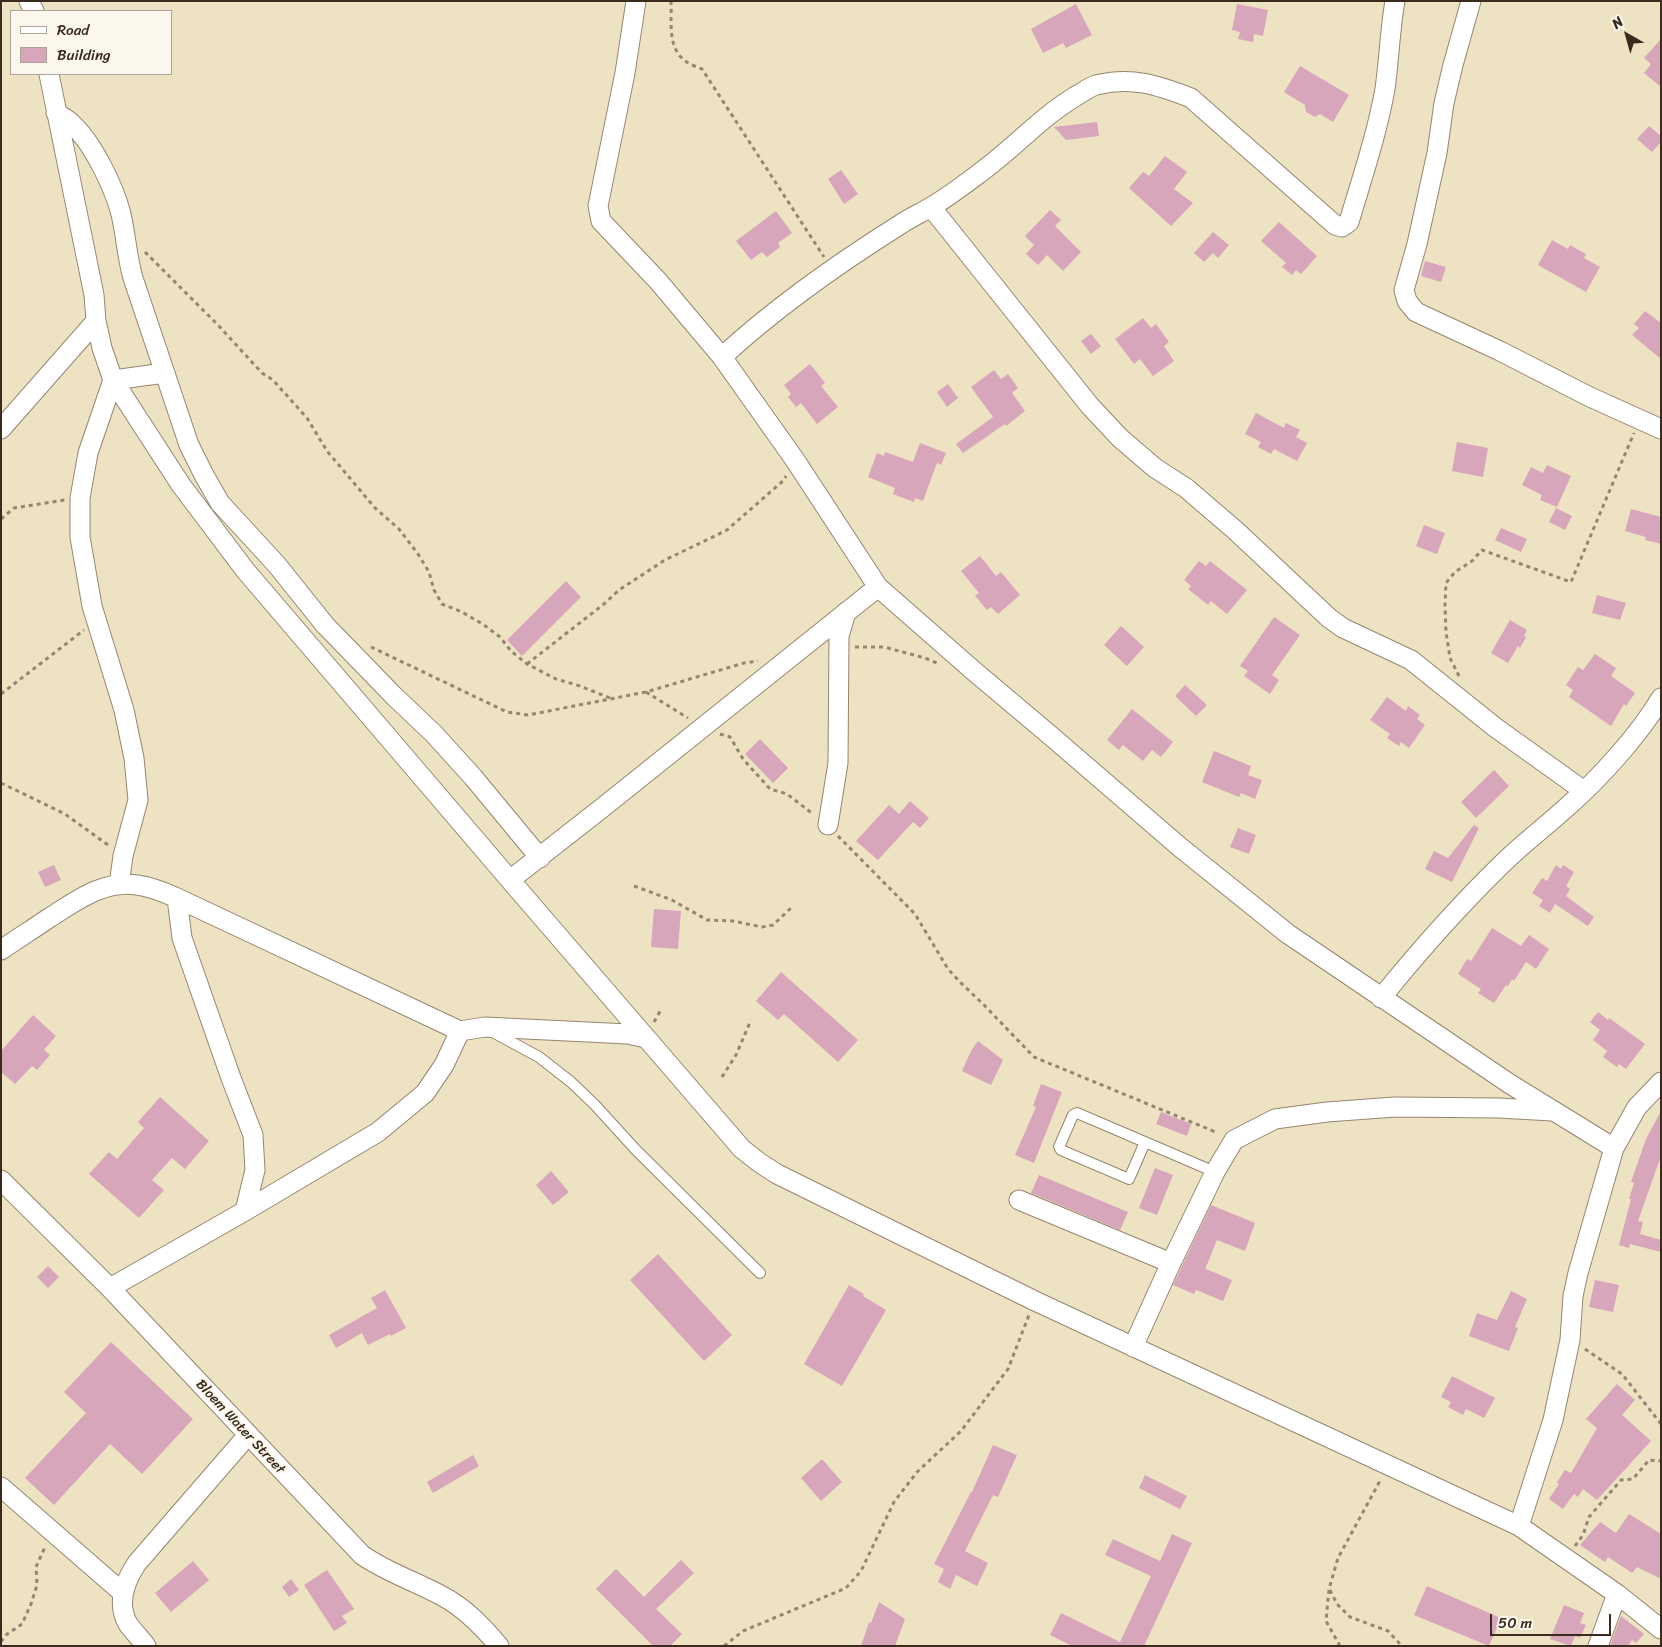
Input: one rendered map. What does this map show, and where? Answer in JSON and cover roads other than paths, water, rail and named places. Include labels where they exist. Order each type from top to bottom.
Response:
[{"type":"street","points":[[636,1],[625,73],[598,206],[602,220],[722,357],[795,460],[878,587],[1222,882],[1288,934],[1336,965],[1381,998],[1553,1111],[1614,1148]]},
{"type":"street","points":[[722,357],[758,326],[832,270],[982,172],[1034,127],[1069,100],[1094,86],[1115,82],[1138,81],[1162,86],[1191,98],[1335,225],[1342,227],[1348,222],[1369,158],[1380,113],[1385,89],[1395,1]]},
{"type":"street","points":[[1471,1],[1460,35],[1444,103],[1437,153],[1417,244],[1404,290],[1406,301],[1416,312],[1500,351],[1590,397],[1661,429]]},
{"type":"street","points":[[49,75],[94,295],[96,321],[102,348],[113,380],[181,485],[245,570],[742,1148],[777,1174],[1035,1300],[1519,1526],[1617,1594],[1661,1629]]},
{"type":"street","points":[[56,113],[71,122],[84,136],[110,186],[120,214],[133,278],[189,445],[220,503],[277,565],[325,625],[434,734],[473,777],[540,858]]},
{"type":"street","points":[[931,207],[1090,406],[1120,438],[1155,468],[1186,488],[1235,530],[1329,618],[1343,628],[1411,660],[1456,697],[1584,791]]},
{"type":"street","points":[[1,429],[96,321]]},
{"type":"street","points":[[113,380],[165,373]]},
{"type":"street","points":[[113,380],[88,453],[80,498],[80,537],[92,606],[124,710],[134,758],[138,800],[123,856],[119,885]]},
{"type":"street","points":[[510,880],[878,587]]},
{"type":"street","points":[[828,825],[838,763],[838,647],[841,626],[846,612]]},
{"type":"street","points":[[1381,998],[1430,938],[1501,864],[1584,791],[1634,735],[1661,698]]},
{"type":"street","points":[[1,950],[82,897],[98,889],[136,884],[177,898],[460,1031],[485,1027],[628,1034],[646,1038]]},
{"type":"street","points":[[177,898],[182,938],[230,1078],[253,1135],[255,1170],[244,1211]]},
{"type":"street","points":[[110,1288],[378,1132],[425,1093],[444,1066],[460,1031]]},
{"type":"street","points":[[1519,1526],[1552,1420],[1570,1340],[1573,1296],[1578,1273],[1614,1148],[1637,1107],[1661,1082]]},
{"type":"street","points":[[1133,1347],[1170,1263],[1215,1172],[1234,1140],[1276,1119],[1311,1113],[1395,1107],[1499,1108],[1553,1111]]},
{"type":"street","name":"Bloem Water Street","points":[[1,1180],[110,1288],[362,1555],[378,1567],[445,1597],[468,1612],[499,1646]]},
{"type":"street","points":[[1019,1200],[1170,1263]]},
{"type":"street","points":[[146,1646],[129,1624],[124,1614],[122,1593],[128,1576],[137,1563],[248,1435]]},
{"type":"street","points":[[1,1487],[122,1593]]},
{"type":"street","points":[[1598,1646],[1617,1594]]},
{"type":"lane","points":[[485,1027],[539,1057],[571,1082],[636,1150],[760,1273]]},
{"type":"lane","points":[[1145,1142],[1128,1179],[1061,1150],[1059,1147],[1075,1112],[1145,1142],[1215,1172]]}]
